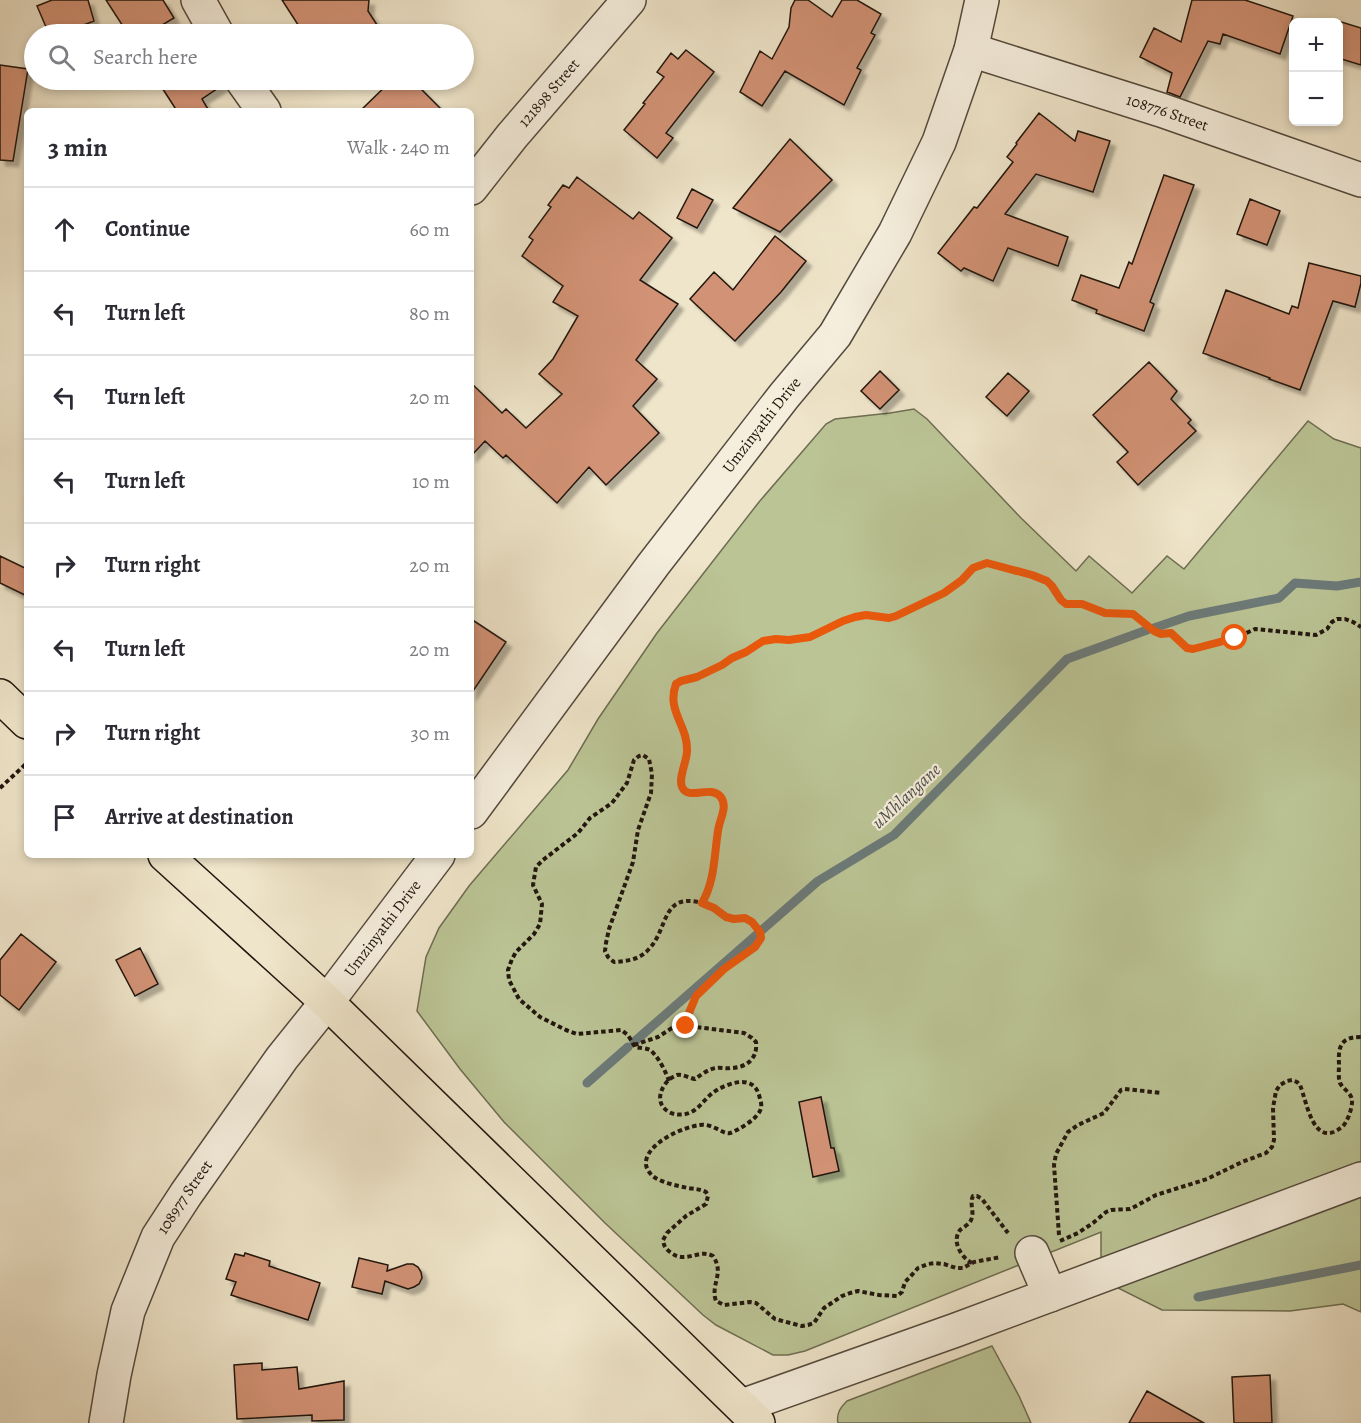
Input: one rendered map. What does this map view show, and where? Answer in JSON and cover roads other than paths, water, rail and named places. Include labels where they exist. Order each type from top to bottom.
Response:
[{"type":"main road","points":[[0,696],[24,719]]},
{"type":"main road","points":[[168,858],[327,1002],[750,1414]]},
{"type":"street","points":[[198,0],[211,24]]},
{"type":"street","name":"121898 Street","points":[[474,184],[512,136],[630,0]]},
{"type":"street","name":"Umzinyathi Drive","points":[[474,808],[653,565],[834,335],[896,233],[939,142],[971,50],[982,0]]},
{"type":"street","name":"108776 Street","points":[[971,50],[1161,110],[1361,180]]},
{"type":"street","points":[[249,90],[262,108]]},
{"type":"street","name":"Umzinyathi Drive","points":[[327,1002],[436,858]]},
{"type":"street","name":"108977 Street","points":[[106,1423],[128,1311],[158,1237],[282,1058],[327,1002]]},
{"type":"street","points":[[750,1414],[1050,1294],[1361,1179]]},
{"type":"street","points":[[1045,1247],[1050,1294]]},
{"type":"waterway","name":"uMhlangane","points":[[1154,628],[1189,616],[1279,598],[1295,583],[1337,586],[1361,582]]},
{"type":"waterway","name":"uMhlangane","points":[[634,1042],[818,881],[894,835],[1067,659],[1147,630]]},
{"type":"waterway","name":"uMhlangane","points":[[587,1083],[628,1047]]},
{"type":"waterway","points":[[1198,1297],[1361,1265]]}]
